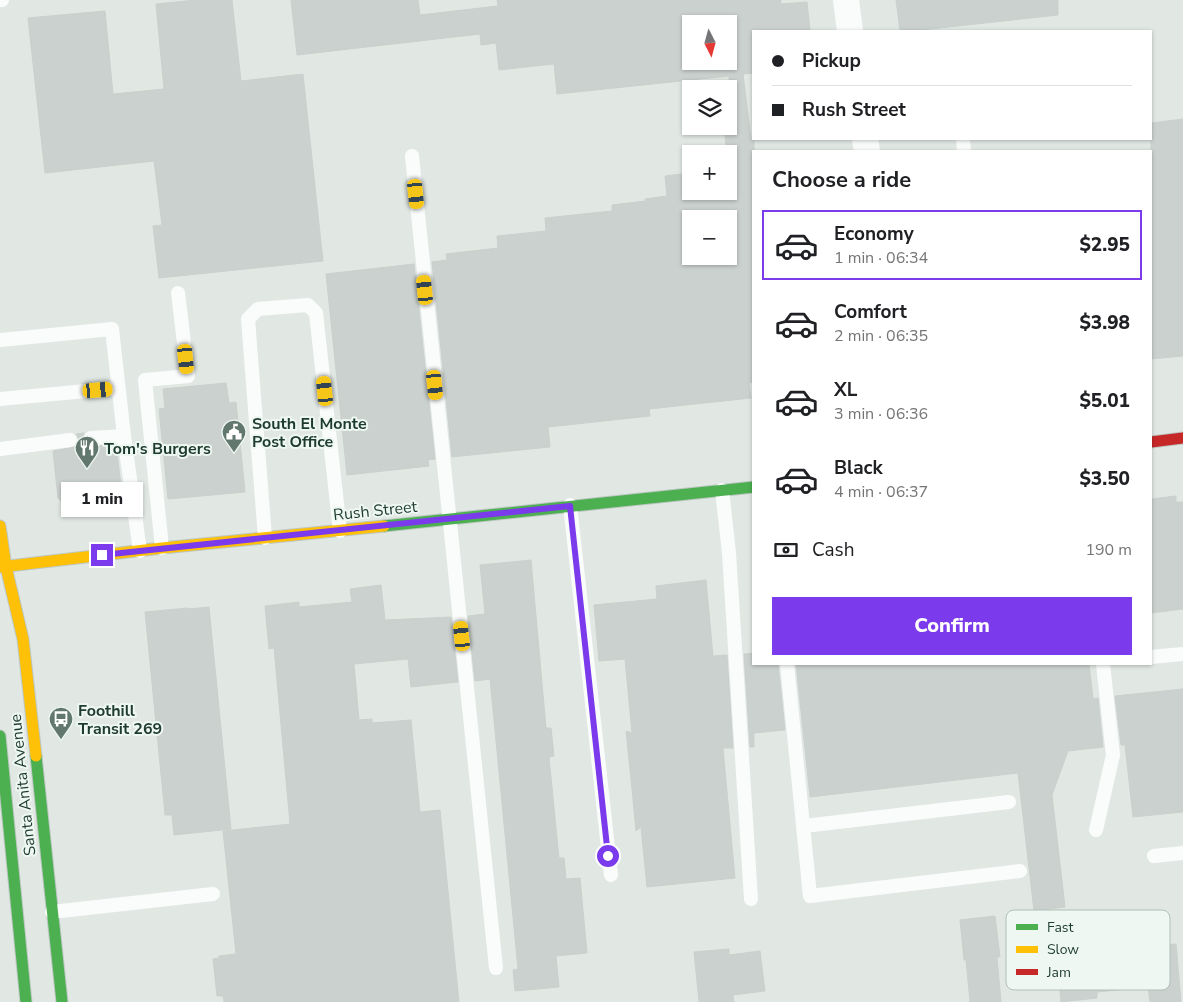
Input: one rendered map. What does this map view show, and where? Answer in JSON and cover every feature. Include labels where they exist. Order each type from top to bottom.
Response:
[{"type":"street","points":[[846,0],[850,30]]},
{"type":"street","points":[[1152,442],[1183,438]]},
{"type":"street","name":"Rush Street","points":[[3,567],[162,548],[752,487]]},
{"type":"street","name":"Santa Anita Avenue","points":[[0,526],[3,567],[0,594]]},
{"type":"street","name":"Santa Anita Avenue","points":[[3,567],[23,639],[62,1002]]},
{"type":"street","name":"Santa Anita Avenue","points":[[0,736],[2,777],[26,1002]]},
{"type":"lane","points":[[412,156],[496,968]]},
{"type":"lane","points":[[162,548],[145,380],[188,376],[178,293]]},
{"type":"lane","points":[[266,538],[248,319],[258,309],[308,305],[316,314],[340,530]]},
{"type":"lane","points":[[0,340],[112,329],[140,551]]},
{"type":"lane","points":[[0,399],[118,388]]},
{"type":"lane","points":[[91,438],[124,436]]},
{"type":"lane","points":[[0,449],[70,440]]},
{"type":"lane","points":[[722,490],[729,553],[751,899]]},
{"type":"lane","points":[[570,506],[610,875]]},
{"type":"lane","points":[[1152,657],[1183,654]]},
{"type":"lane","points":[[787,665],[810,896],[1020,871]]},
{"type":"lane","points":[[1096,830],[1113,755],[1104,665]]},
{"type":"lane","points":[[804,826],[1009,802]]},
{"type":"lane","points":[[1154,856],[1183,853]]},
{"type":"lane","points":[[52,912],[213,894]]},
{"type":"building","points":[[195,0],[232,0],[241,81],[303,74],[323,261],[159,278],[153,226],[162,225],[154,161],[45,173],[28,18],[105,11],[113,94],[164,89],[156,4]]},
{"type":"building","points":[[291,0],[418,0],[420,15],[498,6],[497,0],[781,0],[781,4],[807,2],[810,30],[752,30],[752,73],[743,74],[751,139],[754,140],[754,150],[752,150],[752,382],[749,383],[751,398],[649,409],[650,416],[548,427],[550,447],[452,457],[432,262],[447,260],[446,254],[498,248],[497,236],[546,231],[545,218],[612,211],[612,205],[646,201],[645,199],[667,196],[665,176],[682,174],[682,200],[737,200],[737,145],[726,145],[725,135],[737,135],[737,80],[729,80],[729,76],[557,94],[554,64],[499,70],[496,43],[481,45],[480,34],[297,55]]},
{"type":"building","points":[[896,0],[1058,0],[1058,15],[921,30],[900,30]]},
{"type":"building","points":[[1183,119],[1183,356],[1152,359],[1151,140],[1152,123]]},
{"type":"building","points":[[414,264],[435,459],[428,460],[429,466],[347,475],[326,274]]},
{"type":"building","points":[[226,383],[229,403],[236,402],[245,492],[168,499],[159,409],[165,408],[163,389]]},
{"type":"building","points":[[84,433],[82,439],[88,446],[116,445],[123,502],[69,508],[58,498],[53,451],[75,447],[79,439],[76,434]]},
{"type":"building","points":[[1176,496],[1176,502],[1183,502],[1183,609],[1152,613],[1152,499]]},
{"type":"building","points":[[531,560],[546,728],[551,728],[554,756],[549,757],[559,858],[564,858],[566,879],[580,878],[587,953],[556,956],[559,987],[515,991],[513,970],[518,969],[490,679],[475,681],[468,616],[485,614],[480,565]]},
{"type":"building","points":[[706,580],[713,656],[727,655],[733,748],[723,748],[735,878],[647,887],[641,827],[636,831],[626,731],[632,733],[625,659],[599,661],[594,605],[657,599],[656,586]]},
{"type":"building","points":[[381,585],[385,620],[451,617],[458,682],[411,687],[408,659],[354,664],[359,720],[372,719],[372,723],[411,720],[420,812],[440,810],[459,1002],[224,1002],[223,996],[217,996],[213,959],[219,958],[219,956],[236,954],[223,831],[290,824],[274,648],[269,649],[265,606],[299,602],[299,607],[352,602],[350,589]]},
{"type":"building","points":[[209,607],[231,829],[174,835],[172,815],[165,815],[145,612]]},
{"type":"building","points":[[752,653],[752,665],[778,665],[785,730],[754,733],[754,747],[750,747],[744,654]]},
{"type":"building","points":[[796,665],[1089,665],[1093,699],[1098,698],[1103,747],[1068,751],[1052,795],[1065,907],[1034,910],[1018,773],[810,797]]},
{"type":"building","points":[[1183,689],[1183,812],[1133,817],[1125,745],[1121,745],[1115,696]]},
{"type":"building","points":[[995,916],[1000,957],[997,957],[1001,1002],[970,1002],[960,920]]},
{"type":"building","points":[[1176,944],[1181,1002],[1150,1002],[1148,990],[1170,990],[1170,945]]},
{"type":"building","points":[[729,949],[729,955],[760,951],[765,991],[733,995],[734,1002],[699,1002],[694,952]]},
{"type":"building","points":[[1060,990],[1117,990],[1097,992],[1097,998],[1061,1002]]},
{"type":"traffic: fast","points":[[384,526],[752,487]]},
{"type":"traffic: fast","points":[[0,736],[26,1002]]},
{"type":"traffic: fast","points":[[36,756],[62,1002]]},
{"type":"traffic: slow","points":[[0,526],[6,567],[23,639],[36,756]]},
{"type":"traffic: slow","points":[[0,567],[162,548],[384,526]]},
{"type":"traffic: jam","points":[[1152,442],[1183,438]]},
{"type":"place","name":"South El Monte Post Office","points":[[234,453]]},
{"type":"place","name":"Tom's Burgers","points":[[87,469]]},
{"type":"place","name":"Foothill Transit 269","points":[[61,740]]},
{"type":"route","points":[[102,555],[570,506],[608,856]]}]
